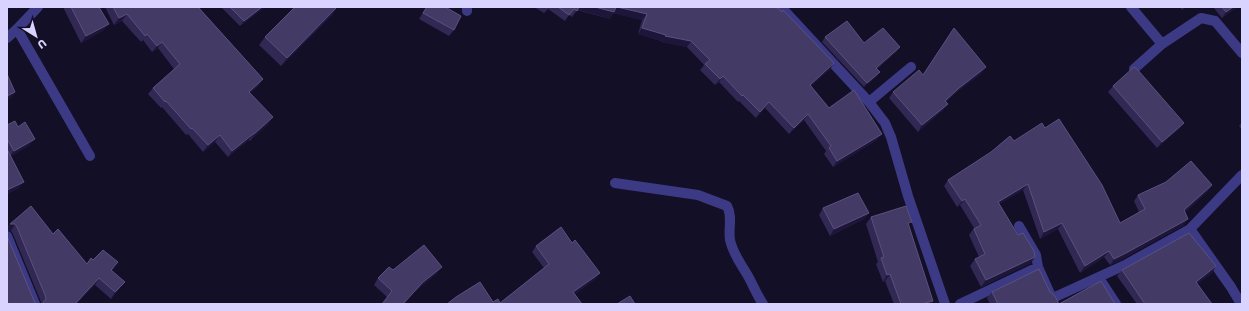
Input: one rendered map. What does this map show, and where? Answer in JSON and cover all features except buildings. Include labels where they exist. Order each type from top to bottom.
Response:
[{"type":"street","points":[[7,38],[18,29],[38,7]]},
{"type":"street","points":[[781,7],[869,102],[885,123],[891,137],[908,196],[945,304]]},
{"type":"street","points":[[1131,7],[1162,44]]},
{"type":"street","points":[[1134,69],[1162,44],[1201,18],[1215,21],[1242,53]]},
{"type":"street","points":[[18,29],[90,156]]},
{"type":"street","points":[[869,102],[911,67]]},
{"type":"street","points":[[1019,226],[1036,255],[1038,267],[1051,296],[1056,297],[1125,265],[1190,229],[1242,175]]},
{"type":"street","points":[[615,183],[698,195],[728,206],[731,219],[730,238],[734,253],[763,304]]},
{"type":"street","points":[[1190,229],[1231,287],[1240,304]]},
{"type":"street","points":[[7,236],[36,304]]},
{"type":"street","points":[[960,304],[1038,267]]},
{"type":"street","points":[[1099,278],[1116,304]]}]
